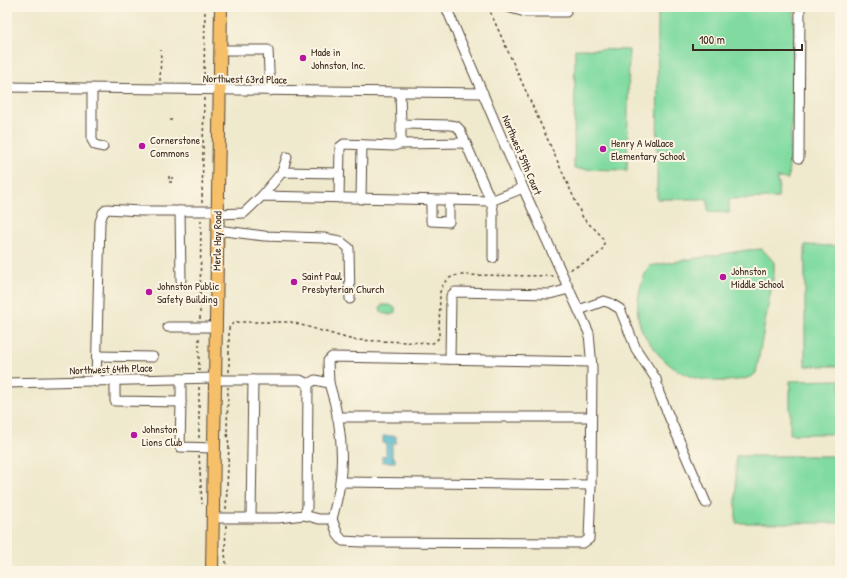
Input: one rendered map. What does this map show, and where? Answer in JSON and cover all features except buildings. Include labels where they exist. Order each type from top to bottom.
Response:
[{"type":"main road","name":"Merle Hay Road","points":[[212,571],[221,7]]},
{"type":"street","name":"Northwest 59th Court","points":[[332,518],[338,535],[343,541],[583,543],[589,539],[592,362],[588,333],[523,188],[446,7]]},
{"type":"street","points":[[507,7],[525,12],[566,12]]},
{"type":"street","points":[[799,158],[800,7]]},
{"type":"street","points":[[221,50],[268,50],[270,91]]},
{"type":"street","name":"Northwest 63rd Place","points":[[7,87],[68,87],[92,90],[483,94]]},
{"type":"street","points":[[92,90],[92,140],[95,145],[103,147]]},
{"type":"street","points":[[399,144],[401,139],[400,93]]},
{"type":"street","points":[[401,122],[406,124],[456,126],[460,130],[494,211],[493,258]]},
{"type":"street","points":[[339,198],[340,147],[344,144],[394,146],[399,144],[466,144]]},
{"type":"street","points":[[361,199],[362,145]]},
{"type":"street","points":[[96,382],[100,222],[103,213],[107,209],[244,213],[262,196],[282,172],[287,157]]},
{"type":"street","points":[[282,172],[339,173]]},
{"type":"street","points":[[262,196],[491,201],[523,188]]},
{"type":"street","points":[[431,200],[431,222],[449,222],[449,201]]},
{"type":"street","points":[[180,210],[181,280]]},
{"type":"street","points":[[217,230],[264,236],[340,240],[349,248],[350,299]]},
{"type":"street","points":[[450,359],[451,296],[455,292],[550,294],[569,289]]},
{"type":"street","points":[[579,310],[604,301],[620,309],[636,349],[656,379],[659,393],[706,503]]},
{"type":"street","points":[[168,327],[216,327]]},
{"type":"street","points":[[97,356],[153,357]]},
{"type":"street","points":[[212,518],[251,518],[304,515],[319,519],[332,518],[340,482],[341,448],[335,402],[329,383],[328,361],[332,358],[592,362]]},
{"type":"street","points":[[181,379],[180,448],[214,448]]},
{"type":"street","name":"Northwest 64th Place","points":[[7,383],[181,379],[300,380],[308,384],[315,380],[329,383]]},
{"type":"street","points":[[251,518],[253,380]]},
{"type":"street","points":[[115,381],[115,401],[181,402]]},
{"type":"street","points":[[304,515],[307,508],[308,384]]},
{"type":"street","points":[[337,417],[591,417]]},
{"type":"street","points":[[340,482],[591,485]]},
{"type":"path","points":[[204,84],[205,7]]},
{"type":"path","points":[[488,7],[583,218],[601,236],[603,241],[601,252],[574,268]]},
{"type":"path","points":[[160,81],[161,50]]},
{"type":"path","points":[[202,504],[199,448],[199,379],[204,96]]},
{"type":"path","points":[[227,571],[225,553],[229,445],[229,328],[234,322],[291,322],[353,340],[433,343],[439,338],[440,292],[442,286],[448,279],[458,275],[553,277],[562,273]]},
{"type":"green space","points":[[658,7],[794,7],[794,90],[788,179],[777,178],[777,183],[779,183],[778,198],[729,199],[729,213],[708,212],[708,199],[657,199]]},
{"type":"green space","points":[[575,49],[629,50],[627,170],[574,169]]},
{"type":"green space","points":[[805,245],[840,246],[840,366],[805,366]]},
{"type":"green space","points":[[762,249],[774,262],[774,273],[756,373],[750,377],[738,380],[704,380],[685,374],[668,363],[645,336],[638,318],[639,295],[649,266],[747,250]]},
{"type":"green space","points":[[382,305],[390,305],[395,308],[395,313],[390,315],[382,313],[380,308]]},
{"type":"green space","points":[[840,380],[840,434],[790,434],[790,381]]},
{"type":"green space","points":[[736,456],[840,456],[840,523],[736,523]]},
{"type":"water","points":[[383,436],[396,436],[396,443],[392,443],[392,457],[395,458],[395,462],[382,462],[382,456],[386,456],[386,443],[383,443]]},
{"type":"place","name":"Made in Johnston, Inc.","points":[[303,58]]},
{"type":"place","name":"Cornerstone Commons","points":[[142,146]]},
{"type":"place","name":"Henry A Wallace Elementary School","points":[[603,149]]},
{"type":"place","name":"Johnston Middle School","points":[[723,277]]},
{"type":"place","name":"Saint Paul Presbyterian Church","points":[[294,282]]},
{"type":"place","name":"Johnston Public Safety Building","points":[[149,292]]},
{"type":"place","name":"Johnston Lions Club","points":[[134,435]]}]
